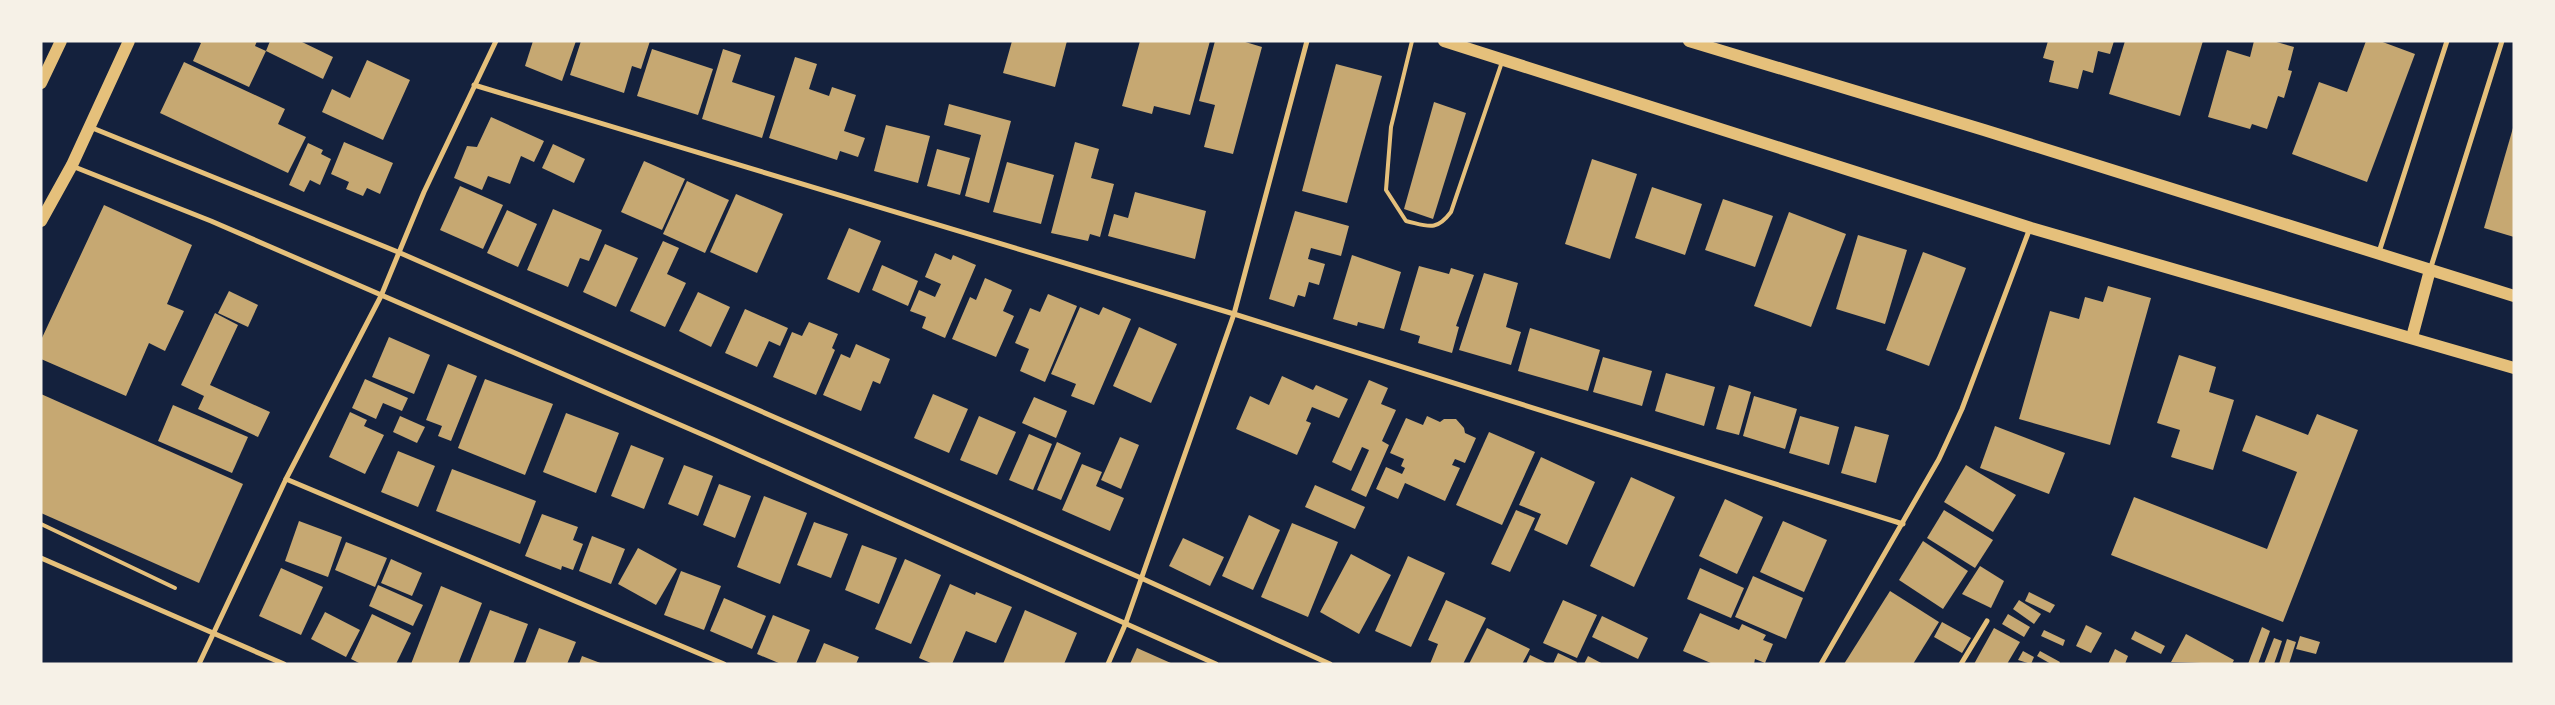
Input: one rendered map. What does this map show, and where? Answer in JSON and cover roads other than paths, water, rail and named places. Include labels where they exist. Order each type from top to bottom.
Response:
[{"type":"main road","points":[[41,83],[61,41]]},
{"type":"main road","points":[[41,221],[73,162],[129,41]]},
{"type":"main road","points":[[1444,41],[2030,228],[2514,368]]},
{"type":"main road","points":[[1689,41],[1984,130],[2378,255],[2514,296]]},
{"type":"main road","points":[[2412,337],[2430,270]]},
{"type":"street","points":[[199,664],[286,480],[381,296],[398,252],[496,41]]},
{"type":"street","points":[[1108,664],[1125,625],[1234,314],[1307,41]]},
{"type":"street","points":[[2378,255],[2447,41]]},
{"type":"street","points":[[2430,270],[2502,41]]},
{"type":"street","points":[[474,85],[1234,314],[1903,524]]},
{"type":"street","points":[[88,131],[398,252],[1141,578],[1330,664]]},
{"type":"street","points":[[73,162],[715,440],[1125,625],[1216,664]]},
{"type":"street","points":[[1821,664],[1939,459],[1962,408],[2030,228]]},
{"type":"street","points":[[286,480],[724,664]]},
{"type":"street","points":[[41,558],[284,664]]},
{"type":"street","points":[[1961,664],[1987,622]]},
{"type":"lane","points":[[1412,41],[1391,127],[1386,190],[1406,221],[1432,227],[1443,223],[1451,212],[1503,60]]},
{"type":"lane","points":[[41,524],[175,588]]}]
